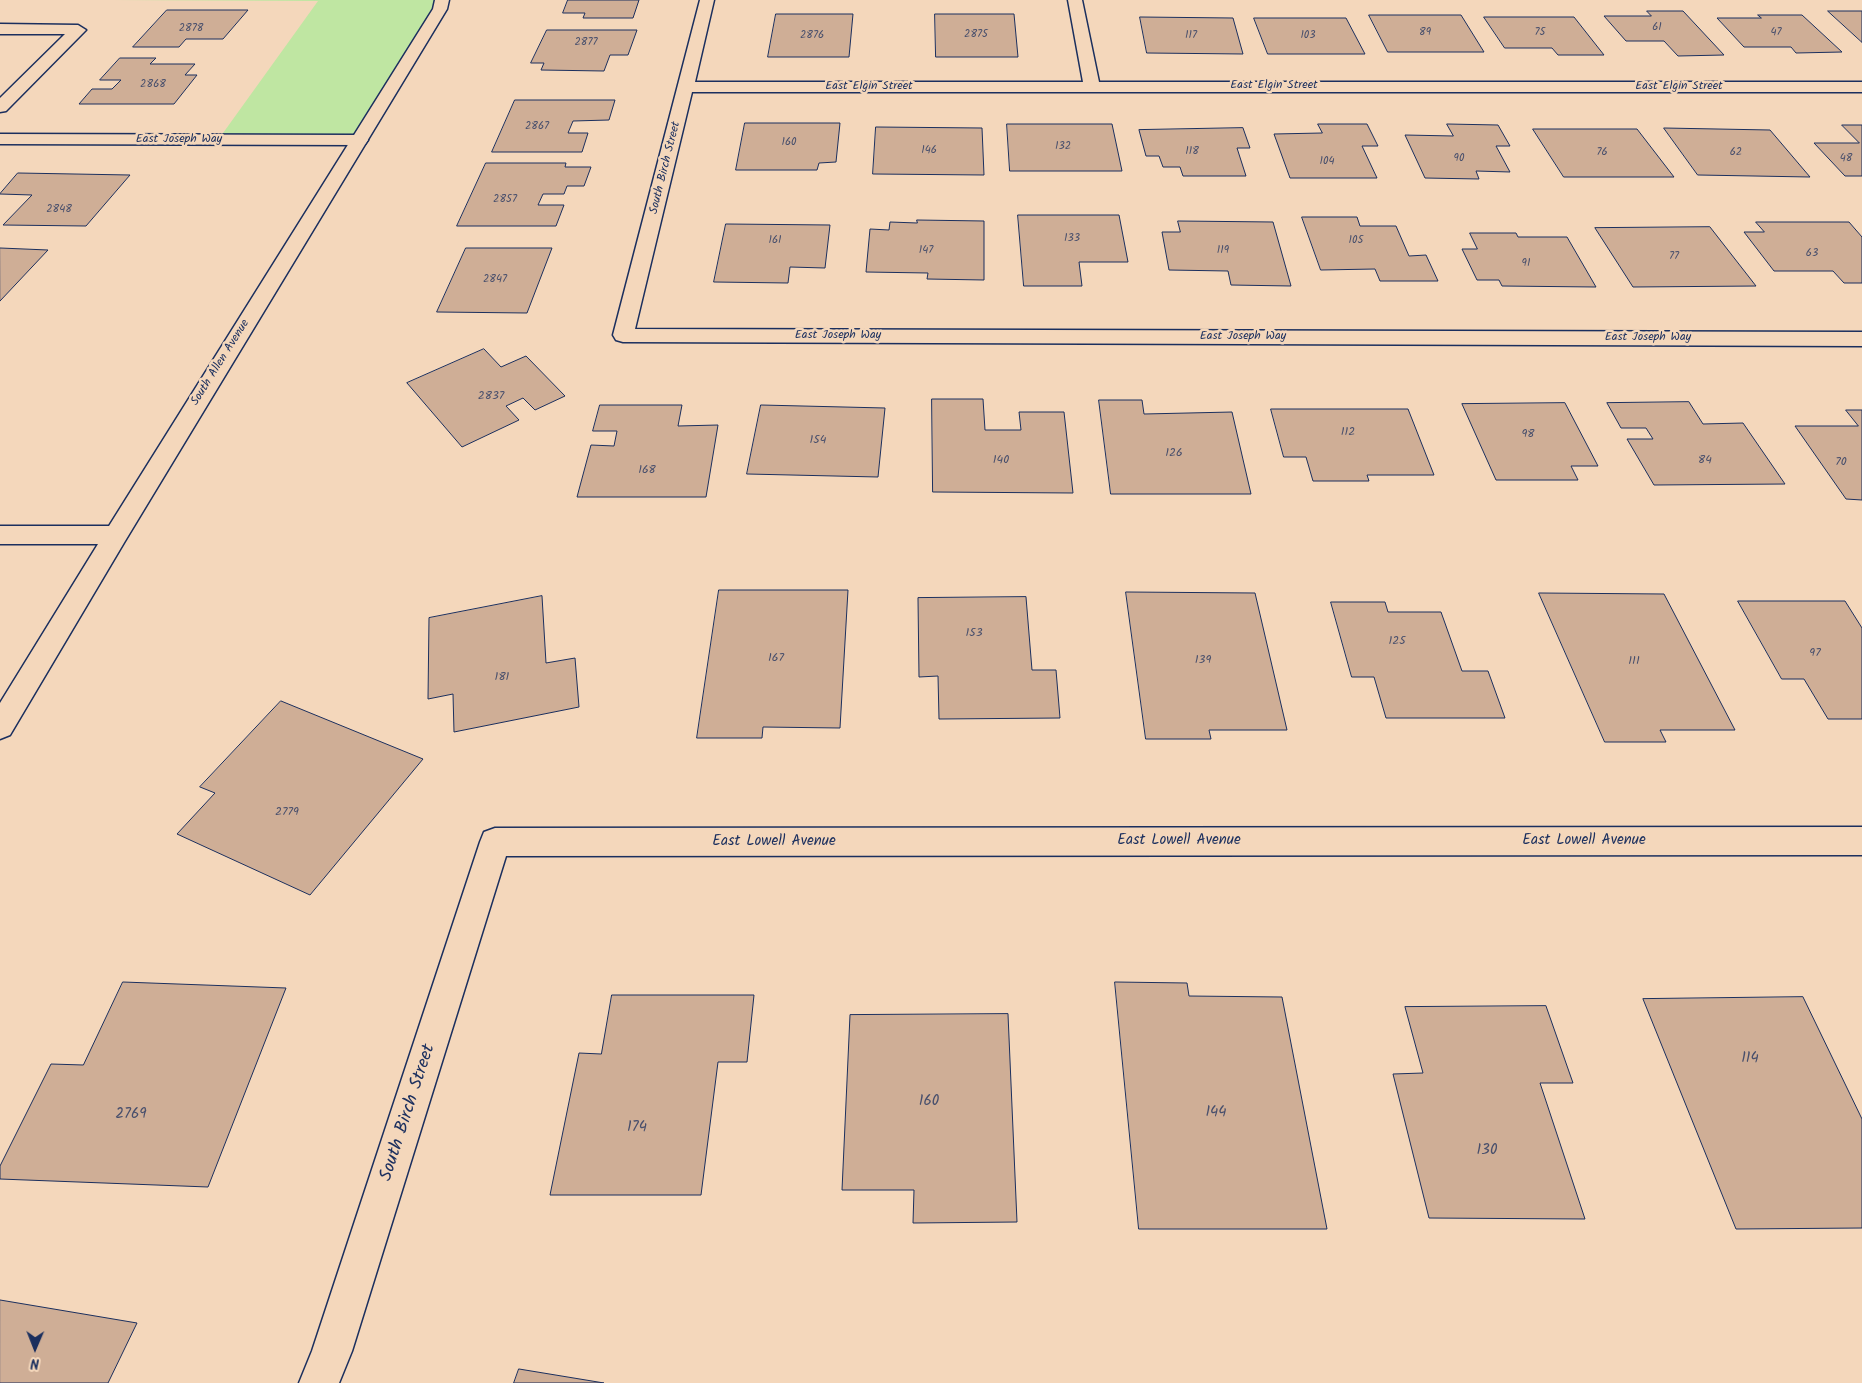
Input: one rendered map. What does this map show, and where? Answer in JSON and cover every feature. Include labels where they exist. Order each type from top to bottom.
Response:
[{"type":"street","name":"South Allen Avenue","points":[[0,727],[440,9],[442,0]]},
{"type":"street","name":"South Birch Street","points":[[623,335],[687,87],[707,0]]},
{"type":"street","points":[[1075,0],[1092,86]]},
{"type":"street","points":[[0,29],[78,30],[0,107]]},
{"type":"street","name":"East Elgin Street","points":[[687,87],[1862,87]]},
{"type":"street","name":"East Joseph Way","points":[[0,139],[359,140]]},
{"type":"street","name":"East Joseph Way","points":[[623,335],[1862,339]]},
{"type":"street","points":[[0,535],[116,535]]},
{"type":"street","name":"East Lowell Avenue","points":[[495,842],[1862,840]]},
{"type":"street","name":"South Birch Street","points":[[319,1383],[338,1332],[495,842]]},
{"type":"green space","points":[[114,0],[442,0],[359,140],[218,140],[318,1]]},
{"type":"building","points":[[568,0],[639,0],[633,18],[583,18],[585,13],[563,13]]},
{"type":"building","points":[[167,10],[248,10],[223,39],[186,39],[179,47],[133,47]]},
{"type":"building","points":[[1647,11],[1683,11],[1724,55],[1678,56],[1664,41],[1626,41],[1604,16],[1651,16]]},
{"type":"building","points":[[1828,11],[1862,11],[1862,42]]},
{"type":"building","points":[[776,14],[853,14],[849,57],[768,57]]},
{"type":"building","points":[[935,14],[1014,14],[1018,57],[936,57]]},
{"type":"building","points":[[1369,15],[1461,15],[1484,52],[1388,52]]},
{"type":"building","points":[[1758,15],[1802,15],[1842,52],[1796,53],[1791,47],[1744,47],[1717,18],[1761,18]]},
{"type":"building","points":[[1140,17],[1233,18],[1243,54],[1147,53]]},
{"type":"building","points":[[1484,17],[1574,17],[1604,55],[1558,55],[1552,48],[1505,48]]},
{"type":"building","points":[[1254,18],[1346,18],[1365,54],[1268,54]]},
{"type":"building","points":[[547,30],[637,30],[628,55],[610,55],[604,71],[541,70],[544,63],[531,63]]},
{"type":"building","points":[[120,58],[156,58],[150,64],[195,64],[185,75],[197,75],[174,104],[79,104],[92,89],[112,89],[121,80],[100,80]]},
{"type":"building","points":[[515,100],[615,100],[609,120],[573,121],[568,133],[588,133],[582,152],[492,152]]},
{"type":"building","points":[[745,123],[840,123],[836,162],[819,163],[817,170],[736,170]]},
{"type":"building","points":[[1007,124],[1112,124],[1122,171],[1010,171]]},
{"type":"building","points":[[1318,124],[1367,124],[1378,146],[1362,146],[1377,178],[1290,178],[1274,134],[1322,133]]},
{"type":"building","points":[[1447,124],[1498,125],[1510,146],[1496,146],[1510,172],[1476,171],[1479,179],[1425,178],[1405,135],[1453,136]]},
{"type":"building","points":[[1842,125],[1862,125],[1862,176],[1845,176],[1814,143],[1859,143]]},
{"type":"building","points":[[876,127],[982,128],[984,175],[873,174]]},
{"type":"building","points":[[1243,128],[1250,148],[1237,148],[1246,176],[1183,176],[1180,167],[1163,167],[1159,156],[1146,156],[1139,130]]},
{"type":"building","points":[[1664,128],[1770,130],[1810,177],[1698,175]]},
{"type":"building","points":[[1533,129],[1637,129],[1674,177],[1564,177]]},
{"type":"building","points":[[486,163],[566,163],[565,167],[591,167],[584,186],[567,186],[564,194],[543,194],[538,205],[564,205],[556,226],[457,226]]},
{"type":"building","points":[[18,173],[130,175],[86,226],[3,225],[32,195],[0,194]]},
{"type":"building","points":[[1018,215],[1119,215],[1128,262],[1079,262],[1082,286],[1024,286]]},
{"type":"building","points":[[1302,217],[1357,217],[1360,226],[1396,226],[1409,256],[1426,255],[1438,281],[1380,281],[1375,269],[1321,270]]},
{"type":"building","points":[[917,220],[984,221],[984,280],[927,279],[928,273],[866,272],[870,229],[889,230],[890,222],[917,223]]},
{"type":"building","points":[[1178,221],[1273,222],[1291,286],[1231,285],[1228,271],[1169,270],[1162,232],[1180,232]]},
{"type":"building","points":[[1756,222],[1849,222],[1862,237],[1862,283],[1844,283],[1833,271],[1774,271],[1744,232],[1764,232]]},
{"type":"building","points":[[726,224],[830,225],[825,268],[790,267],[788,283],[714,282]]},
{"type":"building","points":[[1710,227],[1756,286],[1633,287],[1595,228]]},
{"type":"building","points":[[1470,233],[1516,233],[1518,237],[1567,237],[1596,287],[1502,286],[1499,280],[1477,280],[1462,249],[1477,249]]},
{"type":"building","points":[[0,248],[48,250],[0,301]]},
{"type":"building","points":[[466,248],[552,248],[527,313],[437,312]]},
{"type":"building","points":[[484,349],[501,367],[526,356],[565,396],[535,410],[523,398],[506,406],[519,420],[462,447],[407,383]]},
{"type":"building","points":[[932,399],[983,399],[985,430],[1021,430],[1019,412],[1064,412],[1073,493],[933,492]]},
{"type":"building","points":[[1099,400],[1142,400],[1144,414],[1232,412],[1251,494],[1111,494]]},
{"type":"building","points":[[1689,402],[1703,424],[1743,423],[1785,484],[1654,485],[1627,439],[1653,439],[1646,428],[1621,428],[1607,403]]},
{"type":"building","points":[[1565,403],[1598,466],[1571,466],[1578,480],[1496,480],[1462,404]]},
{"type":"building","points":[[600,405],[682,405],[678,426],[718,425],[706,497],[577,497],[591,445],[614,446],[617,431],[593,431]]},
{"type":"building","points":[[761,405],[885,408],[878,477],[747,474]]},
{"type":"building","points":[[1271,409],[1408,409],[1434,475],[1367,475],[1369,481],[1313,481],[1306,457],[1284,457]]},
{"type":"building","points":[[1846,410],[1862,410],[1862,500],[1846,499],[1795,426],[1858,426]]},
{"type":"building","points":[[719,590],[848,590],[840,728],[763,727],[762,738],[697,738]]},
{"type":"building","points":[[1126,592],[1255,593],[1287,730],[1209,730],[1211,739],[1146,739]]},
{"type":"building","points":[[1539,593],[1664,594],[1735,730],[1660,730],[1666,742],[1605,742]]},
{"type":"building","points":[[542,596],[546,663],[575,658],[579,707],[454,732],[453,694],[428,699],[429,618]]},
{"type":"building","points":[[1026,597],[1032,670],[1056,670],[1060,718],[939,719],[938,676],[919,677],[918,598]]},
{"type":"building","points":[[1738,601],[1845,601],[1862,628],[1862,719],[1828,719],[1804,679],[1782,679]]},
{"type":"building","points":[[1331,602],[1385,602],[1388,612],[1441,612],[1462,671],[1488,671],[1505,718],[1386,718],[1374,677],[1352,677]]},
{"type":"building","points":[[281,701],[423,759],[310,895],[177,834],[215,793],[200,787]]},
{"type":"building","points":[[123,982],[286,988],[208,1187],[0,1179],[0,1166],[51,1064],[83,1065]]},
{"type":"building","points":[[1115,982],[1187,983],[1189,996],[1282,997],[1327,1229],[1139,1229]]},
{"type":"building","points":[[612,995],[754,995],[747,1062],[718,1062],[701,1195],[550,1195],[579,1053],[601,1054]]},
{"type":"building","points":[[1803,997],[1862,1119],[1862,1228],[1736,1229],[1643,999]]},
{"type":"building","points":[[1546,1006],[1573,1083],[1540,1083],[1585,1219],[1429,1218],[1393,1074],[1423,1073],[1405,1007]]},
{"type":"building","points":[[1008,1014],[1017,1222],[913,1223],[914,1190],[842,1190],[850,1015]]},
{"type":"building","points":[[0,1300],[137,1323],[108,1383],[0,1383]]},
{"type":"building","points":[[519,1369],[604,1383],[514,1383]]}]
